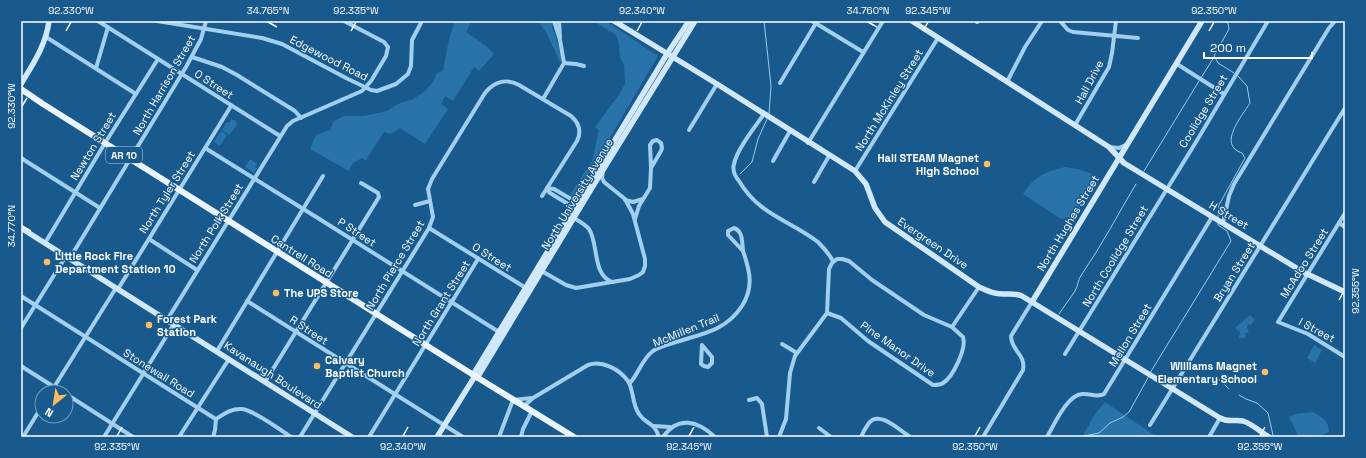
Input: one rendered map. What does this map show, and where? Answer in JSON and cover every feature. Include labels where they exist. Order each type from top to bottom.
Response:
[{"type":"main road","name":"Cantrell Road","points":[[21,89],[425,345],[574,437]]},
{"type":"street","points":[[21,84],[37,57],[46,37],[49,21]]},
{"type":"street","name":"O Street","points":[[98,21],[280,136]]},
{"type":"street","name":"Edgewood Road","points":[[157,21],[262,38],[278,42],[365,88],[374,91],[380,91],[396,84],[406,76],[411,66],[412,40],[422,21]]},
{"type":"street","name":"North Harrison Street","points":[[21,328],[131,159],[192,57],[206,21]]},
{"type":"street","points":[[344,21],[386,44],[388,50],[386,56],[365,88]]},
{"type":"street","points":[[554,21],[560,40]]},
{"type":"street","points":[[543,99],[564,63],[560,40],[559,21]]},
{"type":"street","name":"Evergreen Drive","points":[[614,21],[855,171],[866,184],[875,208],[885,222],[980,287],[991,292],[1019,295],[1227,422],[1245,422],[1269,437]]},
{"type":"street","name":"North University Avenue","points":[[571,216],[603,171],[689,21]]},
{"type":"street","name":"North University Avenue","points":[[437,437],[540,270],[581,197],[670,55],[695,21]]},
{"type":"street","points":[[808,142],[882,21]]},
{"type":"street","points":[[1007,82],[1025,47],[1042,21]]},
{"type":"street","points":[[1060,21],[1068,30],[1073,32],[1138,38]]},
{"type":"street","name":"Hall Drive","points":[[1075,125],[1109,67],[1112,57],[1116,21]]},
{"type":"street","name":"North Hughes Street","points":[[983,437],[1023,370],[1022,358],[1013,346],[1011,336],[1202,21]]},
{"type":"street","name":"Coolidge Street","points":[[1166,188],[1268,21]]},
{"type":"street","points":[[1222,222],[1228,196],[1234,184],[1334,21]]},
{"type":"street","points":[[780,83],[814,22],[863,52]]},
{"type":"street","name":"H Street","points":[[915,22],[1109,146],[1124,163],[1307,274],[1345,292]]},
{"type":"street","points":[[96,68],[108,27]]},
{"type":"street","points":[[46,37],[136,94]]},
{"type":"street","name":"North McKinley Street","points":[[855,171],[938,38]]},
{"type":"street","points":[[192,57],[222,67],[237,75],[295,110],[301,118]]},
{"type":"street","name":"Newton Street","points":[[45,243],[105,143],[158,59]]},
{"type":"street","points":[[564,63],[584,66]]},
{"type":"street","points":[[1177,64],[1224,94]]},
{"type":"street","name":"North Pierce Street","points":[[300,437],[429,228],[433,217],[428,189],[432,179],[481,99],[490,87],[500,82],[512,82],[543,99],[575,120],[578,124],[580,131],[577,141],[548,188]]},
{"type":"street","points":[[689,130],[717,84]]},
{"type":"street","name":"North Polk Street","points":[[167,320],[280,136],[289,124],[354,95],[365,88]]},
{"type":"street","name":"North Tyler Street","points":[[56,384],[232,106]]},
{"type":"street","name":"Bryan Street","points":[[1150,425],[1345,108]]},
{"type":"street","points":[[767,116],[736,158],[734,167],[735,176],[746,193],[756,204],[817,242],[834,261],[830,267],[829,273],[827,313],[797,353],[790,374],[786,419],[779,437]]},
{"type":"street","points":[[773,162],[790,131]]},
{"type":"street","points":[[635,219],[638,209],[648,194],[650,188],[650,145],[653,141],[657,140],[661,143],[662,148],[651,168]]},
{"type":"street","points":[[1109,146],[1119,148],[1128,144]]},
{"type":"street","name":"P Street","points":[[205,148],[499,332]]},
{"type":"street","points":[[814,182],[829,156]]},
{"type":"street","points":[[21,158],[100,208]]},
{"type":"street","points":[[603,171],[602,178],[604,182],[625,199],[633,202],[643,200]]},
{"type":"street","points":[[217,351],[323,176]]},
{"type":"street","points":[[593,186],[604,182]]},
{"type":"street","points":[[265,382],[379,197],[378,193],[361,183]]},
{"type":"street","points":[[548,188],[554,189],[571,199],[581,197]]},
{"type":"street","points":[[542,196],[548,188]]},
{"type":"street","points":[[548,188],[548,192],[568,204],[571,216],[584,224],[590,230],[601,272],[606,279],[612,282]]},
{"type":"street","name":"North Coolidge Street","points":[[1065,354],[1166,188]]},
{"type":"street","points":[[540,270],[572,288],[612,282],[639,275],[644,270],[645,259],[635,219],[625,199]]},
{"type":"street","points":[[416,205],[430,201]]},
{"type":"street","name":"McAdoo Street","points":[[1278,322],[1345,213]]},
{"type":"street","name":"Mellon Street","points":[[1047,437],[1069,401],[1075,396],[1081,394],[1097,396],[1104,394],[1214,218]]},
{"type":"street","points":[[1339,223],[1345,227]]},
{"type":"street","name":"Kavanaugh Boulevard","points":[[21,228],[352,437]]},
{"type":"street","name":"O Street","points":[[429,228],[526,288]]},
{"type":"street","name":"McMillen Trail","points":[[630,383],[646,358],[653,351],[726,324],[737,313],[749,292],[749,270],[739,231],[734,228],[727,232],[728,237],[743,250]]},
{"type":"street","points":[[149,239],[197,270]]},
{"type":"street","name":"North Grant Street","points":[[369,437],[478,259]]},
{"type":"street","name":"Pine Manor Drive","points":[[827,313],[841,318],[868,341],[923,379],[935,385],[946,381],[964,349],[963,337],[952,327],[924,315],[872,280],[849,261],[840,259],[834,261]]},
{"type":"street","name":"North University Avenue","points":[[475,376],[499,332],[526,288],[540,270]]},
{"type":"street","points":[[595,285],[601,272]]},
{"type":"street","points":[[952,327],[980,287]]},
{"type":"street","name":"Stonewall Road","points":[[21,296],[216,419]]},
{"type":"street","name":"R Street","points":[[247,301],[463,437]]},
{"type":"street","name":"I Street","points":[[1278,322],[1306,332],[1345,357]]},
{"type":"street","points":[[104,437],[174,324]]},
{"type":"street","points":[[697,335],[702,345],[712,357],[712,362],[708,367],[701,364],[702,345]]},
{"type":"street","points":[[782,344],[797,353]]},
{"type":"street","points":[[180,437],[228,358]]},
{"type":"street","points":[[524,406],[533,398],[591,364],[602,364],[626,377],[630,383],[638,412],[643,419],[654,426],[670,427],[679,423],[691,423],[702,426],[715,437]]},
{"type":"street","points":[[21,366],[49,384]]},
{"type":"street","points":[[499,437],[513,400],[533,398]]},
{"type":"street","points":[[749,400],[757,398],[762,404],[767,437]]},
{"type":"street","points":[[74,399],[134,437]]},
{"type":"street","points":[[213,437],[216,419],[230,411],[244,409],[291,437]]},
{"type":"street","points":[[521,437],[532,411]]},
{"type":"street","points":[[22,437],[34,418]]},
{"type":"street","points":[[861,437],[870,422],[879,418],[885,420],[909,436]]},
{"type":"street","points":[[1208,437],[1220,418]]},
{"type":"street","points":[[654,426],[659,437]]},
{"type":"street","points":[[663,437],[670,427]]},
{"type":"street","points":[[819,428],[831,437]]},
{"type":"shaded area","points":[[455,21],[472,21],[466,32],[486,46],[494,54],[479,71],[474,67],[453,101],[445,96],[441,104],[448,109],[425,144],[400,128],[390,134],[384,132],[366,160],[362,158],[353,163],[349,171],[310,149],[316,135],[330,130],[334,121],[344,116],[364,116],[387,111],[398,104],[413,99],[424,92],[433,82],[437,73],[443,71],[449,39]]},
{"type":"shaded area","points":[[538,21],[553,21],[552,28],[556,36],[562,60],[560,62],[547,34]]},
{"type":"shaded area","points":[[593,21],[606,21],[658,56],[575,197],[570,195],[592,161],[599,130],[595,127],[625,84],[624,65],[620,57],[619,44],[616,35]]},
{"type":"shaded area","points":[[231,119],[236,121],[237,125],[229,135],[222,130]]},
{"type":"shaded area","points":[[221,131],[227,135],[220,146],[214,142]]},
{"type":"shaded area","points":[[250,159],[257,164],[255,167],[257,168],[254,173],[245,167]]},
{"type":"shaded area","points":[[1065,167],[1092,174],[1100,179],[1074,216],[1061,219],[1023,194],[1036,179],[1045,173]]},
{"type":"shaded area","points":[[1250,315],[1254,321],[1251,325],[1248,324],[1247,328],[1249,332],[1244,334],[1246,335],[1244,338],[1239,338],[1240,332],[1235,328]]},
{"type":"shaded area","points":[[1314,345],[1322,350],[1315,363],[1307,358]]},
{"type":"shaded area","points":[[1105,402],[1157,437],[1082,437],[1095,414]]},
{"type":"shaded area","points":[[1313,412],[1326,422],[1329,432],[1318,437],[1299,437],[1289,417],[1295,414]]},
{"type":"waterway","points":[[764,21],[771,86],[769,114]]},
{"type":"waterway","points":[[1223,21],[1228,23],[1229,29],[1214,56],[1218,63],[1234,73]]},
{"type":"waterway","points":[[1201,78],[1214,57]]},
{"type":"waterway","points":[[1218,218],[1219,205],[1245,158],[1242,153],[1235,149],[1232,144],[1231,137],[1237,122],[1250,103],[1247,86],[1237,75]]},
{"type":"waterway","points":[[1144,171],[1199,81]]},
{"type":"waterway","points":[[740,174],[752,162],[758,139],[767,119]]},
{"type":"waterway","points":[[1059,314],[1075,291],[1081,276],[1136,184]]},
{"type":"waterway","points":[[1150,373],[1231,241],[1227,231],[1218,225],[1218,223]]},
{"type":"waterway","points":[[1080,437],[1099,433],[1110,423],[1123,417],[1129,412],[1149,376]]},
{"type":"waterway","points":[[1218,379],[1229,389]]},
{"type":"waterway","points":[[1239,395],[1257,403],[1268,413],[1273,435]]},
{"type":"place","name":"Hall STEAM Magnet High School","points":[[987,164]]},
{"type":"place","name":"Little Rock Fire Department Station 10","points":[[47,262]]},
{"type":"place","name":"The UPS Store","points":[[276,293]]},
{"type":"place","name":"Forest Park Station","points":[[149,325]]},
{"type":"place","name":"Calvary Baptist Church","points":[[317,366]]},
{"type":"place","name":"Williams Magnet Elementary School","points":[[1265,372]]}]
